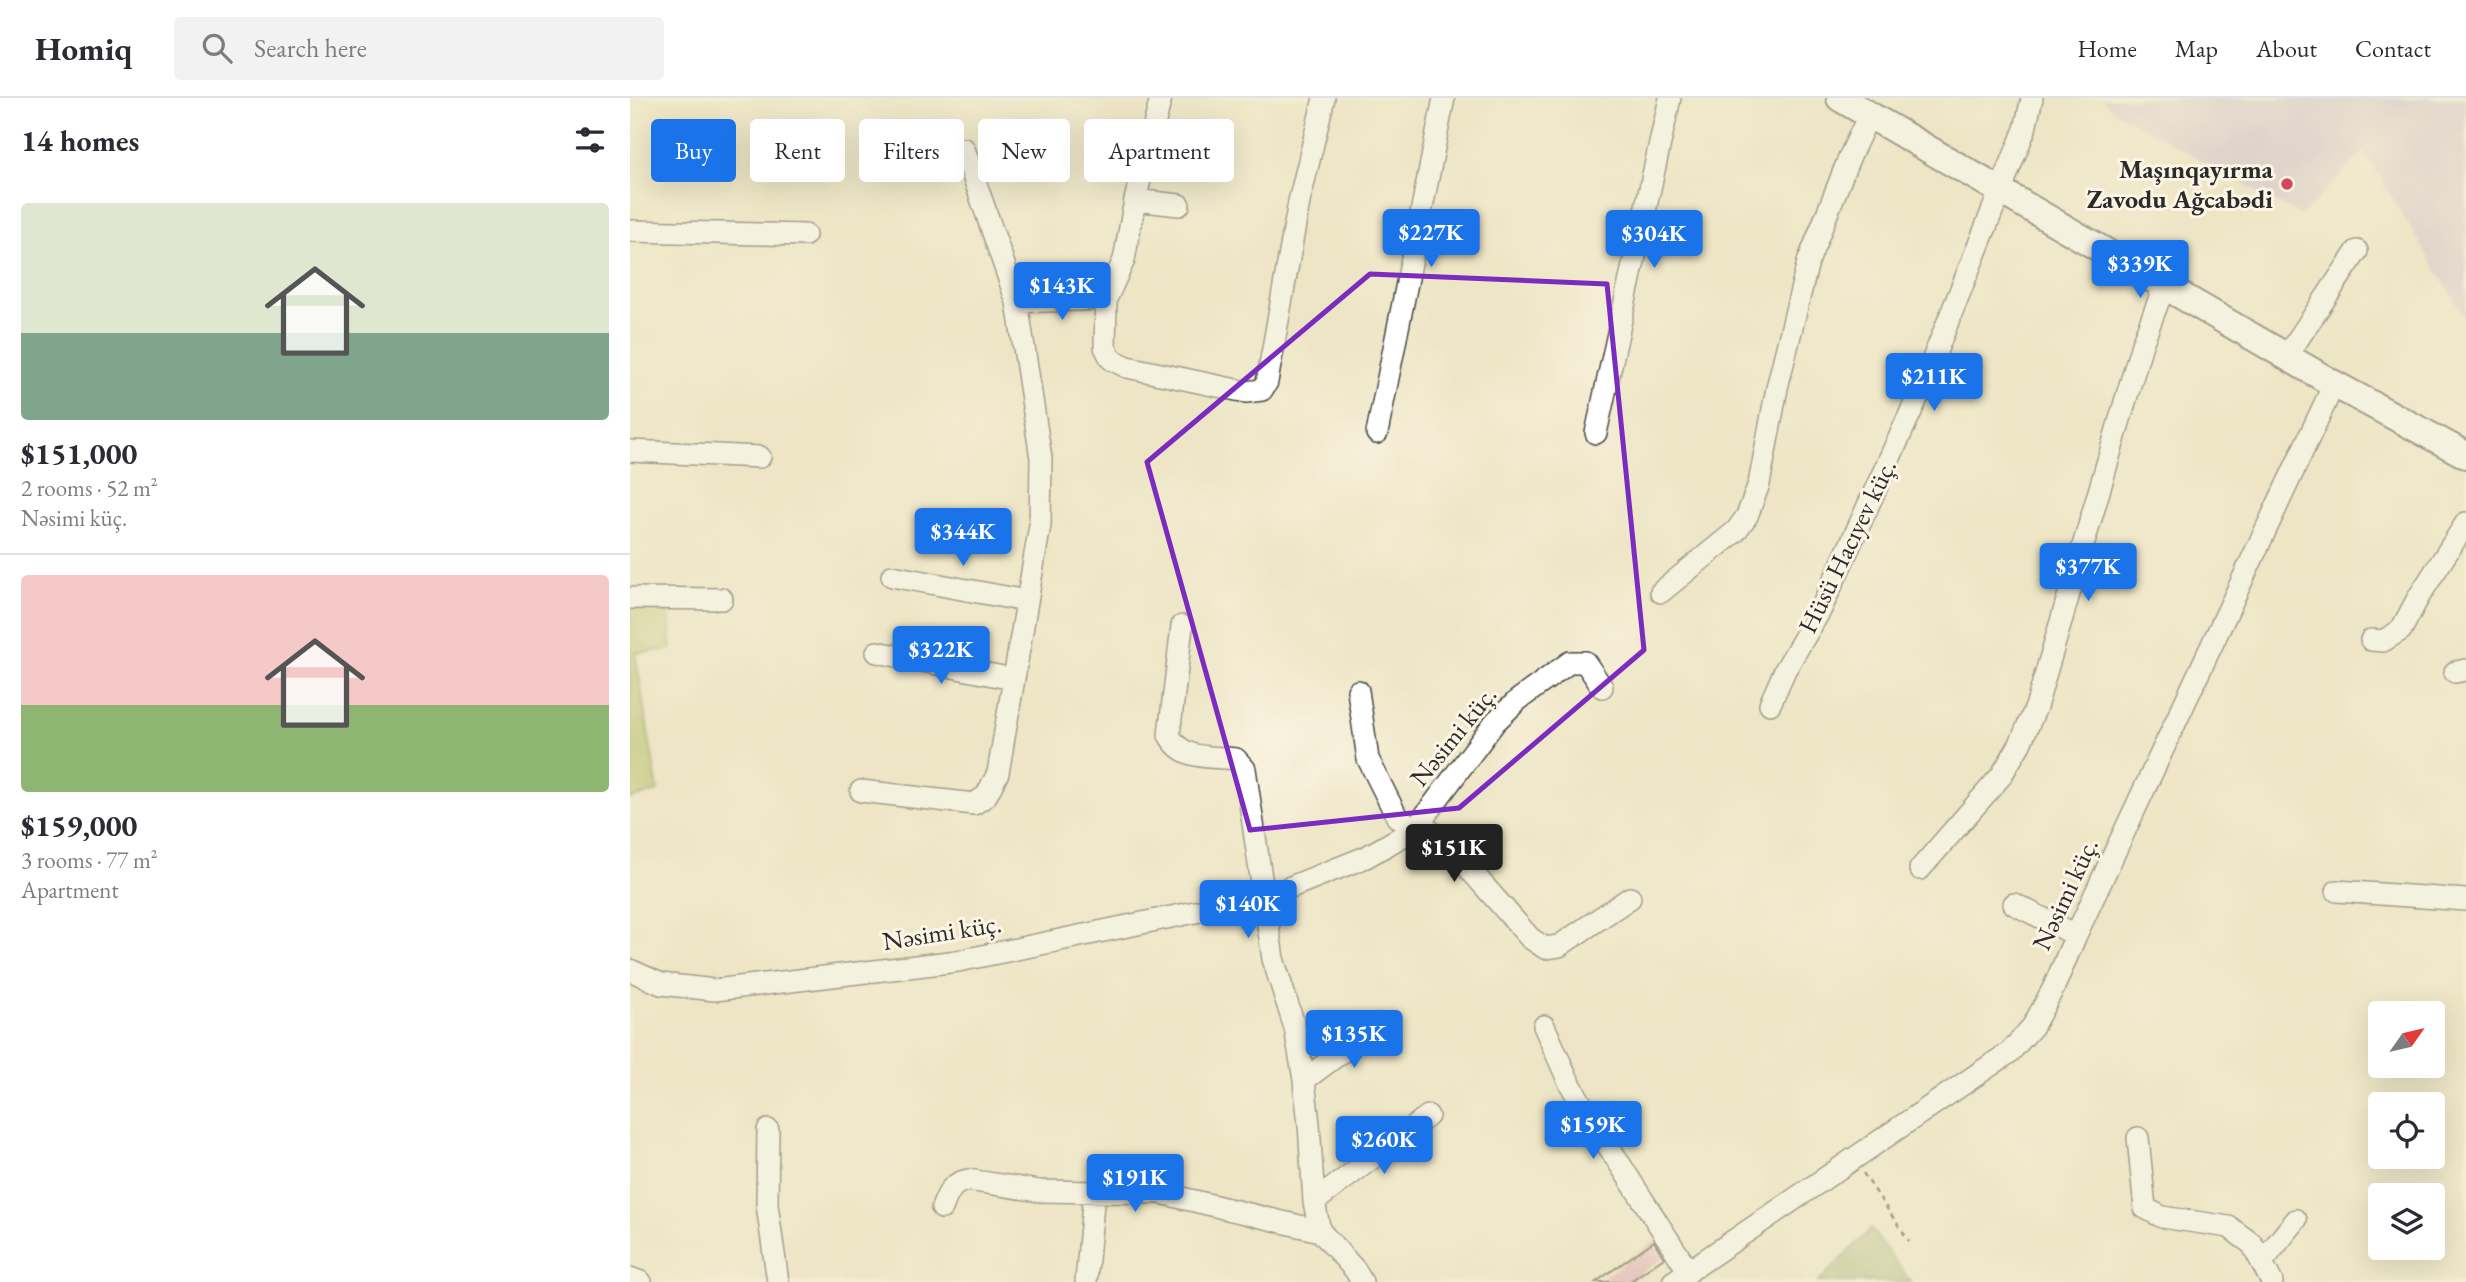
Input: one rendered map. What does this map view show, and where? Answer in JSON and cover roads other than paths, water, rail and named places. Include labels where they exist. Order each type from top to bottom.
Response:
[{"type":"main road","points":[[1840,98],[2286,357],[2466,455]]},
{"type":"street","points":[[1161,98],[1135,200],[1124,260],[1106,299],[1105,347],[1111,359],[1127,367],[1247,392],[1262,390],[1267,382],[1299,202],[1324,98]]},
{"type":"street","points":[[1377,433],[1444,98]]},
{"type":"street","points":[[1596,433],[1671,98]]},
{"type":"street","name":"Hüsü Hacıyev küç.","points":[[1770,704],[1785,670],[1820,611],[1919,394],[2025,129],[2032,98]]},
{"type":"street","points":[[1661,592],[1736,531],[1747,516],[1759,484],[1777,388],[1808,262],[1868,115]]},
{"type":"street","points":[[861,791],[974,804],[986,796],[998,773],[1040,525],[1041,458],[1017,302],[964,149]]},
{"type":"street","points":[[1135,200],[1179,205]]},
{"type":"street","points":[[630,231],[805,235]]},
{"type":"street","points":[[2286,357],[2357,251]]},
{"type":"street","points":[[1920,869],[2001,776],[2020,744],[2036,707],[2142,344],[2164,287]]},
{"type":"street","points":[[1017,302],[1106,299]]},
{"type":"street","name":"Nəsimi küç.","points":[[1681,1277],[2010,1052],[2033,1026],[2334,384]]},
{"type":"street","points":[[630,451],[760,457]]},
{"type":"street","points":[[2371,640],[2383,641],[2401,630],[2466,523]]},
{"type":"street","points":[[892,576],[1026,601]]},
{"type":"street","points":[[630,598],[722,599]]},
{"type":"street","points":[[1182,626],[1169,735],[1176,747],[1185,754],[1236,759],[1245,769],[1273,960],[1295,1028],[1304,1080],[1314,1202],[1320,1231],[1362,1282]]},
{"type":"street","points":[[877,652],[1013,679]]},
{"type":"street","name":"Nəsimi küç.","points":[[630,970],[661,984],[715,990],[958,961],[1263,898],[1366,857],[1415,829],[1495,722],[1518,700],[1570,662],[1585,662],[1602,687]]},
{"type":"street","points":[[1358,691],[1368,759],[1397,817],[1415,829],[1430,831],[1443,839],[1530,938],[1545,948],[1559,946],[1630,898]]},
{"type":"street","points":[[2337,891],[2466,900]]},
{"type":"street","points":[[2014,904],[2076,935]]},
{"type":"street","points":[[1304,1080],[1378,1025]]},
{"type":"street","points":[[1544,1026],[1568,1080],[1681,1277]]},
{"type":"street","points":[[1314,1202],[1428,1116]]},
{"type":"street","points":[[768,1130],[766,1205],[778,1282]]},
{"type":"street","points":[[2138,1138],[2146,1208],[2162,1217],[2229,1227],[2252,1244],[2272,1282]]},
{"type":"street","points":[[942,1208],[951,1187],[968,1180],[1039,1191],[1161,1193],[1320,1231]]},
{"type":"street","points":[[1086,1282],[1094,1192]]},
{"type":"street","points":[[2262,1262],[2296,1220]]},
{"type":"street","points":[[630,1278],[641,1282]]},
{"type":"place","name":"Maşınqayırma Zavodu Ağcabədi","points":[[2287,184]]}]
